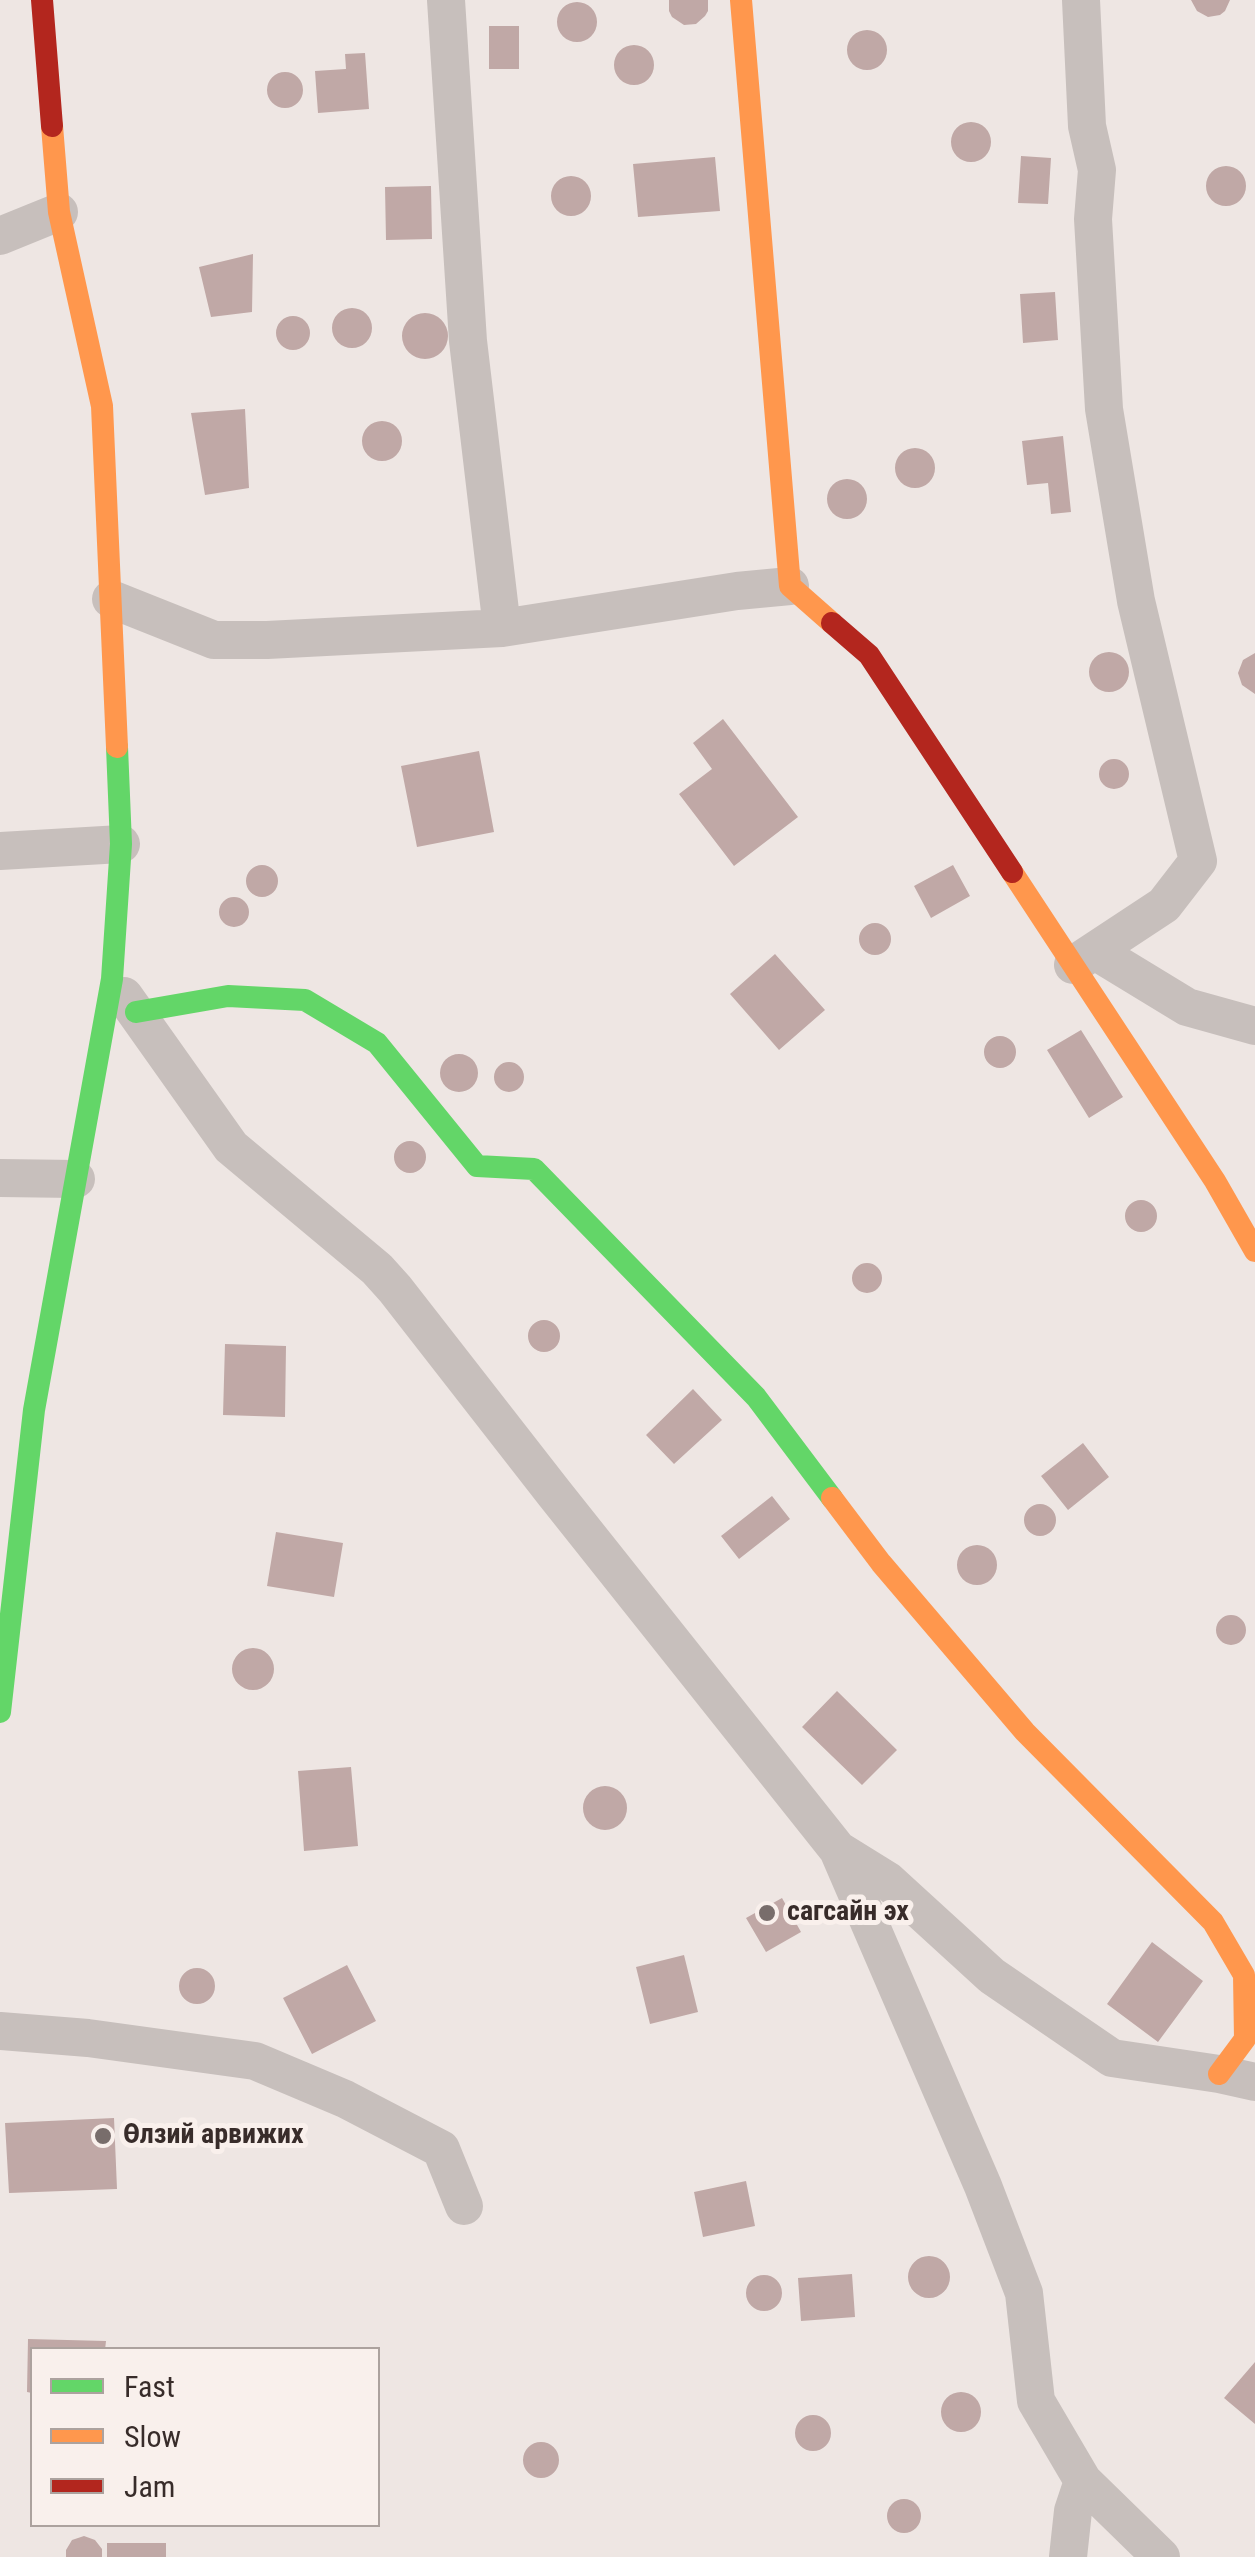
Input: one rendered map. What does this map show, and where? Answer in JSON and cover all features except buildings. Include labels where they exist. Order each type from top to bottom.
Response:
[{"type":"street","points":[[0,1712],[14,1465],[34,1410],[112,978],[121,844],[102,406],[60,212],[42,0]]},
{"type":"street","points":[[446,0],[468,341],[502,628]]},
{"type":"street","points":[[741,0],[790,586],[869,655],[1084,958],[1255,1251]]},
{"type":"street","points":[[1081,0],[1087,126],[1096,170],[1093,218],[1104,409],[1136,601],[1198,861],[1164,905],[1084,958]]},
{"type":"street","points":[[0,236],[60,212]]},
{"type":"street","points":[[111,599],[214,640],[268,640],[502,628],[790,586]]},
{"type":"street","points":[[0,851],[121,844]]},
{"type":"street","points":[[1084,958],[1186,1007],[1255,1026]]},
{"type":"street","points":[[112,978],[231,1147],[395,1289],[838,1850],[983,2186],[1024,2293],[1036,2401],[1084,2481],[1161,2557]]},
{"type":"street","points":[[136,1012],[228,996],[305,1000],[377,1042],[476,1166],[534,1168],[756,1397],[882,1563],[1024,1732],[1213,1922],[1244,1976],[1244,2040],[1237,2078],[1112,2058],[992,1976],[888,1882],[838,1850]]},
{"type":"street","points":[[0,1178],[76,1179]]},
{"type":"street","points":[[0,2031],[88,2038],[255,2061],[345,2099],[440,2149],[464,2206]]},
{"type":"street","points":[[1068,2557],[1073,2511],[1084,2481]]},
{"type":"traffic: fast","points":[[0,1712],[34,1410],[112,979],[121,844],[117,747]]},
{"type":"traffic: fast","points":[[136,1012],[228,996],[305,1000],[377,1043],[477,1166],[534,1169],[756,1397],[832,1498]]},
{"type":"traffic: slow","points":[[741,0],[790,586],[832,623]]},
{"type":"traffic: slow","points":[[52,126],[59,212],[102,406],[117,747]]},
{"type":"traffic: slow","points":[[1012,872],[1215,1181],[1255,1251]]},
{"type":"traffic: slow","points":[[832,1498],[881,1563],[1025,1732],[1213,1922],[1244,1975],[1245,2039],[1219,2074]]},
{"type":"traffic: jam","points":[[42,0],[52,126]]},
{"type":"traffic: jam","points":[[832,623],[869,655],[1012,872]]},
{"type":"place","name":"сагсайн эх","points":[[767,1913]]},
{"type":"place","name":"Өлзий арвижих","points":[[103,2136]]}]
